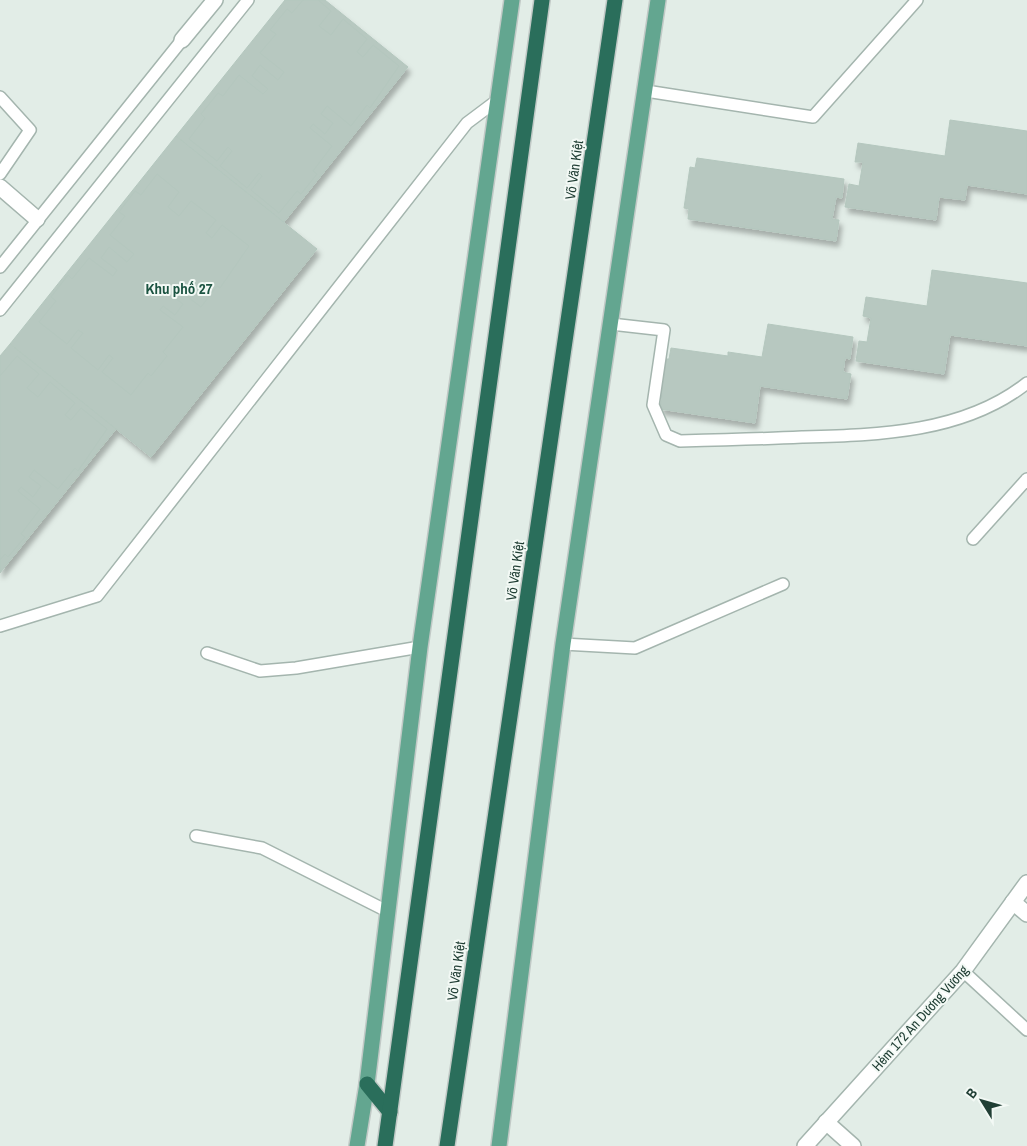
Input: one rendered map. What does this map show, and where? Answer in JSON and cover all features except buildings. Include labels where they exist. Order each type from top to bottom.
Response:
[{"type":"highway","points":[[385,1146],[542,0]]},
{"type":"highway","name":"Võ Văn Kiệt","points":[[447,1146],[615,0]]},
{"type":"highway","points":[[367,1084],[390,1112]]},
{"type":"main road","points":[[357,1146],[367,1084],[420,647],[456,381],[499,99],[512,0]]},
{"type":"main road","points":[[499,1146],[563,644],[658,0]]},
{"type":"street","points":[[182,40],[215,0]]},
{"type":"street","points":[[0,187],[38,219]]},
{"type":"street","name":"Hẻm 172 An Dương Vương","points":[[804,1146],[963,971],[1027,883]]},
{"type":"street","points":[[1013,902],[1027,914]]},
{"type":"street","points":[[826,1122],[854,1146]]},
{"type":"lane","points":[[0,310],[248,0]]},
{"type":"lane","points":[[646,90],[813,117],[917,0]]},
{"type":"lane","points":[[0,267],[182,40]]},
{"type":"lane","points":[[0,97],[30,130],[0,174]]},
{"type":"lane","points":[[0,626],[97,596],[467,123],[499,99]]},
{"type":"lane","points":[[610,324],[664,330],[653,405],[666,434],[680,441],[857,436],[897,432],[938,424],[974,414],[1014,394],[1027,384]]},
{"type":"lane","points":[[973,539],[1027,479]]},
{"type":"lane","points":[[563,644],[635,648],[784,584]]},
{"type":"lane","points":[[207,653],[260,671],[296,668],[420,647]]},
{"type":"lane","points":[[196,836],[262,848],[388,911]]},
{"type":"lane","points":[[963,971],[1027,1030]]},
{"type":"district","name":"Khu phố 27","points":[[179,288]]}]
